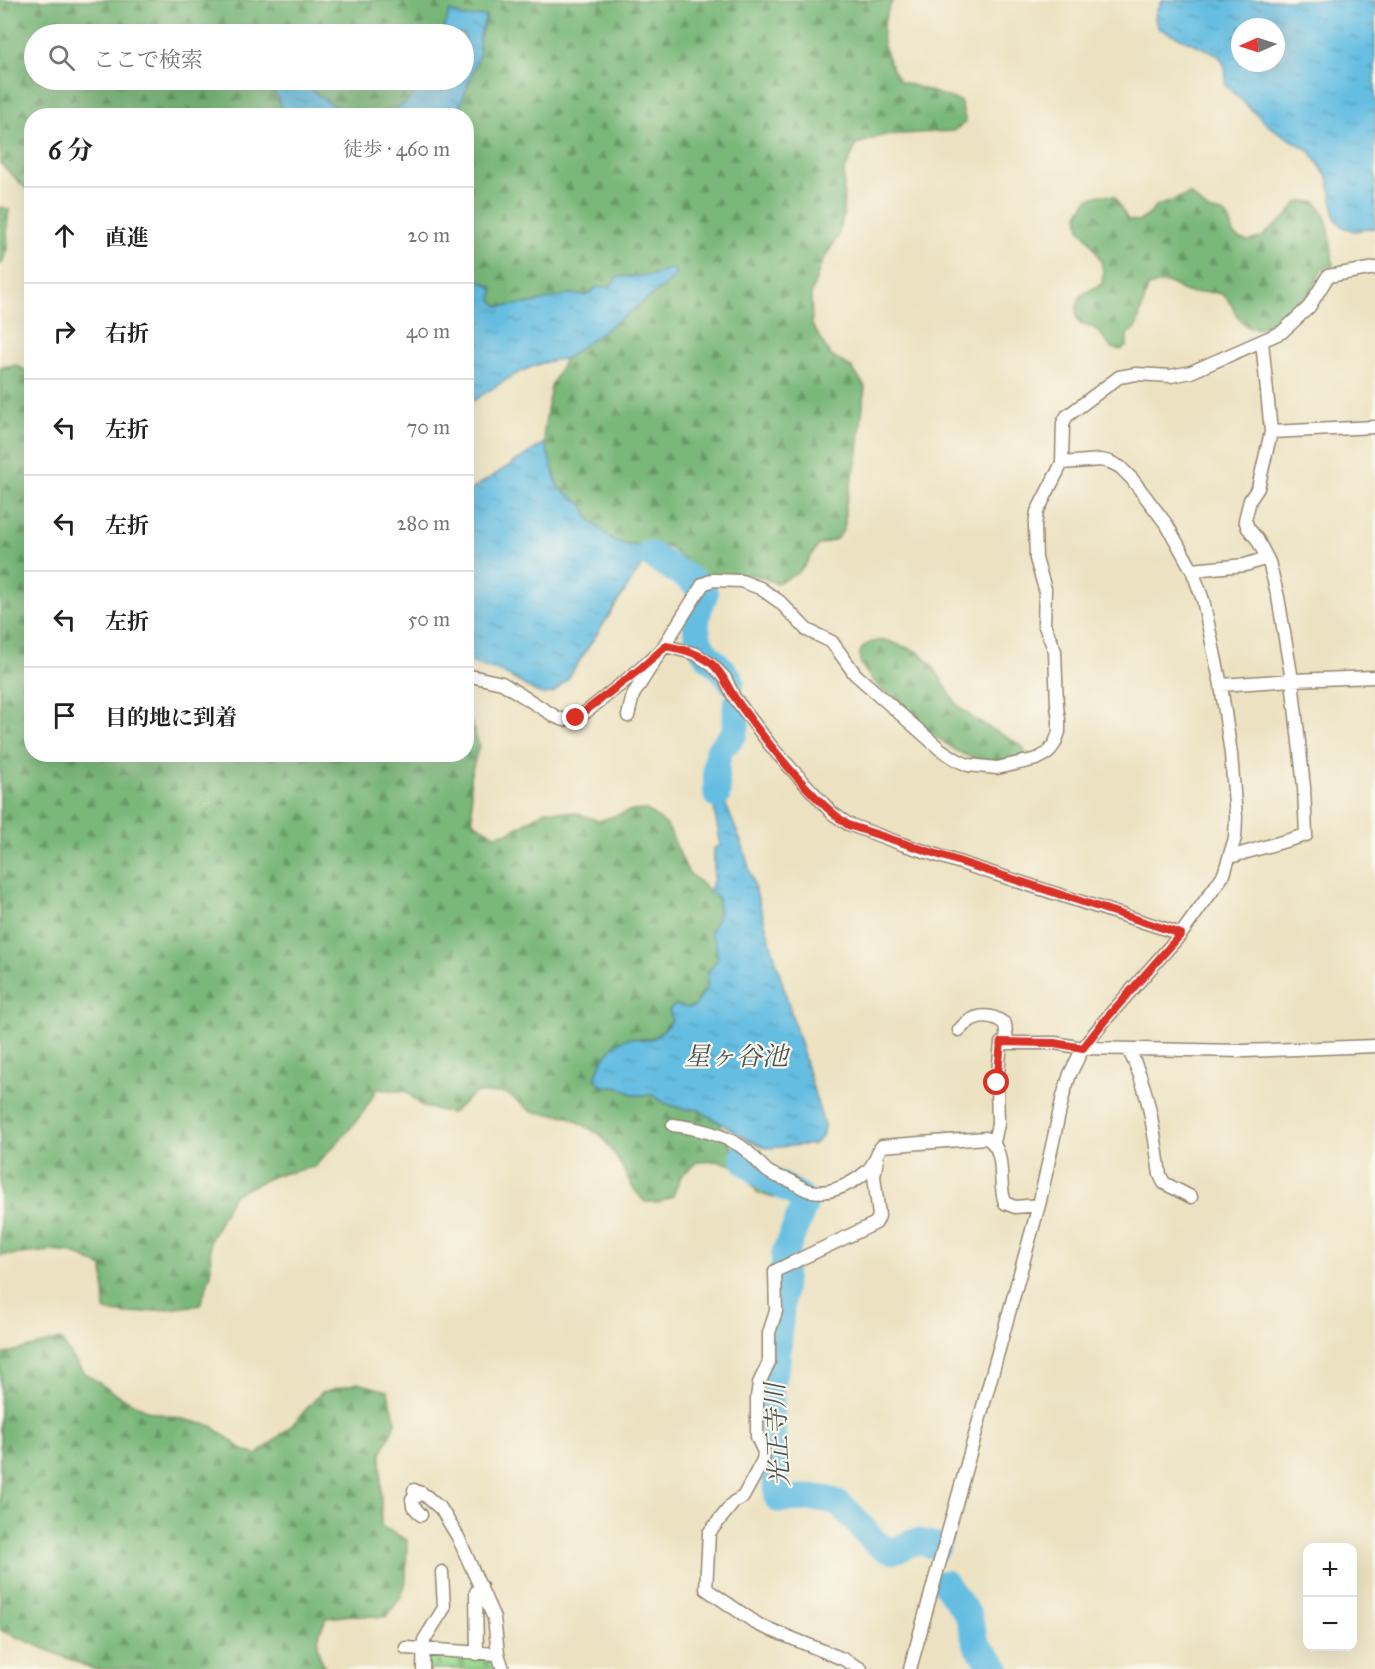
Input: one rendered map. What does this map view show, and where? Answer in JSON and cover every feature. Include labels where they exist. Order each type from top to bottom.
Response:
[{"type":"street","points":[[628,716],[633,695],[703,584],[714,580],[741,581],[760,588],[780,602],[807,630],[832,642],[855,674],[940,749],[957,760],[968,765],[997,768],[1037,759],[1048,753],[1059,732],[1059,720],[1055,651],[1044,624],[1045,589],[1036,559],[1035,525],[1036,512],[1062,463],[1063,423],[1067,416],[1119,377],[1136,374],[1172,376],[1191,372],[1282,332],[1309,307],[1328,276],[1375,268]]},
{"type":"street","points":[[1230,857],[1306,835],[1304,787],[1292,680],[1278,597],[1267,558],[1245,520],[1250,500],[1258,488],[1271,432],[1262,341]]},
{"type":"street","points":[[1271,432],[1375,427]]},
{"type":"street","points":[[910,1669],[1040,1205],[1063,1096],[1070,1074],[1083,1048],[1181,934],[1215,887],[1224,874],[1235,838],[1236,817],[1231,754],[1221,685],[1203,600],[1192,570],[1167,525],[1120,467],[1100,460],[1062,463]]},
{"type":"street","points":[[1192,570],[1245,565],[1267,558]]},
{"type":"street","points":[[474,677],[502,683],[564,720],[576,718],[666,646]]},
{"type":"street","points":[[666,646],[696,654],[712,665],[725,678],[734,697],[774,750],[832,813],[848,825],[1181,934]]},
{"type":"street","points":[[1221,685],[1375,677]]},
{"type":"street","points":[[959,1030],[972,1018],[992,1017],[1005,1024],[1007,1041]]},
{"type":"street","points":[[994,1142],[998,1124],[997,1083],[1001,1042],[1054,1043],[1083,1048],[1244,1051],[1375,1046]]},
{"type":"street","points":[[1128,1049],[1137,1065],[1151,1115],[1160,1175],[1164,1183],[1191,1197]]},
{"type":"street","points":[[674,1125],[703,1129],[741,1146],[768,1172],[809,1191],[836,1190],[866,1172],[877,1160]]},
{"type":"street","points":[[861,1669],[843,1659],[759,1625],[706,1589],[709,1533],[734,1502],[743,1497],[764,1460],[764,1452],[757,1437],[756,1397],[759,1383],[769,1362],[769,1333],[776,1311],[776,1271],[876,1223],[879,1216],[874,1176],[880,1148],[888,1144],[986,1138],[994,1142],[999,1151],[1001,1193],[1005,1203],[1016,1207],[1040,1205]]},
{"type":"street","points":[[421,1515],[413,1506],[412,1499],[418,1492],[441,1509],[458,1537],[494,1618],[498,1654],[503,1669]]},
{"type":"street","points":[[423,1669],[423,1649],[428,1632],[444,1608],[442,1572]]},
{"type":"street","points":[[477,1654],[476,1592],[481,1586]]},
{"type":"street","points":[[406,1648],[498,1654]]},
{"type":"green space","points":[[0,0],[893,0],[884,23],[883,41],[888,59],[899,81],[960,101],[966,122],[953,131],[885,135],[857,144],[844,172],[843,217],[838,236],[821,264],[811,294],[812,325],[831,356],[852,368],[865,387],[857,459],[845,507],[845,524],[842,532],[836,539],[819,545],[793,576],[776,583],[755,575],[701,575],[669,547],[627,545],[613,540],[591,521],[582,504],[558,487],[545,443],[544,430],[551,386],[565,359],[669,283],[675,274],[671,268],[654,275],[617,277],[610,287],[597,287],[586,296],[570,294],[533,303],[499,307],[492,300],[493,288],[474,278],[474,108],[460,108],[466,90],[474,90],[474,68],[480,52],[479,39],[486,17],[465,17],[450,11],[445,24],[24,24],[24,90],[272,90],[281,108],[24,108],[24,187],[0,163]]},
{"type":"green space","points":[[312,90],[418,90],[411,99],[398,108],[339,108]]},
{"type":"green space","points":[[1190,194],[1208,210],[1228,217],[1233,234],[1249,241],[1260,238],[1287,216],[1296,204],[1303,201],[1316,202],[1325,216],[1331,241],[1333,266],[1323,268],[1307,296],[1292,311],[1276,322],[1259,328],[1245,325],[1238,318],[1227,298],[1219,293],[1187,292],[1166,283],[1148,287],[1136,328],[1127,334],[1127,346],[1121,350],[1111,348],[1098,332],[1090,326],[1080,324],[1076,314],[1081,295],[1102,284],[1103,271],[1101,261],[1080,229],[1078,214],[1088,199],[1100,195],[1114,196],[1128,220],[1139,221],[1149,215],[1156,206]]},
{"type":"green space","points":[[0,207],[9,209],[8,249],[2,264],[0,263]]},
{"type":"green space","points":[[16,365],[24,370],[24,762],[474,762],[474,731],[479,745],[470,777],[473,822],[495,835],[510,832],[547,810],[577,813],[599,821],[629,811],[647,810],[667,825],[688,872],[718,898],[718,918],[710,932],[716,944],[718,960],[708,972],[707,987],[694,1007],[676,1005],[669,1010],[672,1021],[658,1035],[644,1039],[630,1038],[604,1086],[620,1088],[635,1095],[653,1095],[665,1103],[686,1110],[697,1109],[718,1120],[744,1164],[779,1188],[774,1198],[758,1193],[748,1179],[733,1165],[719,1161],[697,1162],[681,1176],[673,1196],[660,1202],[645,1202],[633,1188],[617,1158],[601,1135],[568,1116],[532,1112],[506,1093],[475,1093],[452,1113],[423,1107],[406,1091],[377,1089],[349,1130],[314,1167],[276,1175],[233,1195],[210,1241],[211,1274],[200,1305],[128,1314],[105,1311],[103,1267],[73,1253],[51,1251],[0,1256],[0,367]]},
{"type":"green space","points":[[885,640],[919,652],[932,665],[957,705],[977,721],[1021,745],[1025,750],[1023,756],[994,761],[965,755],[940,740],[906,712],[875,683],[860,660],[863,647]]},
{"type":"green space","points":[[60,1339],[82,1371],[114,1393],[148,1411],[212,1426],[245,1451],[257,1455],[292,1425],[322,1392],[358,1383],[388,1391],[396,1422],[381,1454],[381,1526],[407,1540],[406,1581],[402,1596],[386,1617],[352,1615],[327,1618],[320,1631],[318,1644],[318,1650],[326,1669],[93,1669],[0,1630],[0,1355]]},
{"type":"green space","points":[[427,1653],[495,1657],[497,1669],[429,1669]]},
{"type":"water","points":[[1163,0],[1375,0],[1375,228],[1354,231],[1343,227],[1335,218],[1329,180],[1310,151],[1270,127],[1225,85],[1225,68],[1217,54],[1158,28],[1155,17]]},
{"type":"water","points":[[450,11],[465,17],[486,16],[479,39],[480,52],[474,68],[474,24],[445,24]]},
{"type":"water","points":[[272,90],[312,90],[340,108],[281,108]]},
{"type":"water","points":[[418,90],[466,90],[460,108],[396,108]]},
{"type":"water","points":[[672,268],[676,274],[669,283],[565,359],[538,364],[526,369],[474,400],[474,278],[493,288],[492,300],[499,307],[533,303],[570,294],[586,296],[597,287],[610,287],[617,277],[654,275]]},
{"type":"water","points":[[545,443],[558,487],[582,504],[591,521],[613,540],[627,545],[649,547],[649,554],[567,680],[553,693],[536,692],[503,673],[474,663],[474,488]]},
{"type":"water","name":"星ヶ谷池","points":[[717,795],[724,800],[743,847],[824,1126],[822,1137],[814,1144],[767,1148],[752,1142],[697,1109],[686,1110],[665,1103],[653,1095],[635,1095],[620,1088],[604,1086],[595,1079],[603,1060],[612,1047],[624,1039],[649,1040],[657,1036],[672,1021],[669,1010],[676,1005],[694,1007],[707,987],[708,972],[718,959],[716,944],[710,932],[718,918],[718,898],[709,892],[714,878],[714,848],[720,846],[714,806]]},
{"type":"waterway","points":[[649,554],[693,581],[705,594],[697,618],[699,642],[708,656],[731,681]]},
{"type":"waterway","points":[[717,795],[716,765],[719,750],[734,734],[736,705]]},
{"type":"waterway","name":"光正寺川","points":[[744,1156],[745,1161],[766,1178],[800,1196],[804,1206],[785,1253],[777,1362],[770,1388],[778,1499],[817,1498],[838,1504],[873,1540],[889,1550],[919,1542],[937,1547]]},
{"type":"waterway","name":"光正寺川","points":[[945,1583],[968,1615],[977,1645],[997,1669]]},
{"type":"route","points":[[576,718],[666,646],[696,654],[725,678],[734,697],[774,750],[832,813],[848,825],[1181,934],[1083,1048],[1054,1043],[1001,1042],[997,1083]]}]
